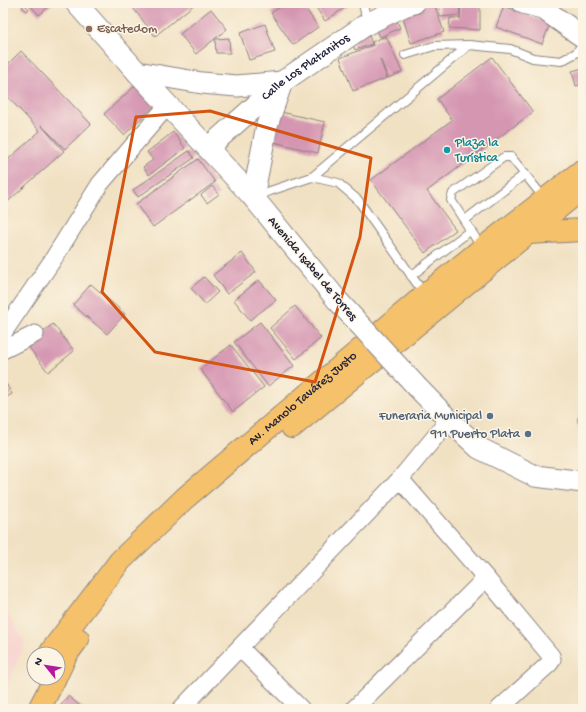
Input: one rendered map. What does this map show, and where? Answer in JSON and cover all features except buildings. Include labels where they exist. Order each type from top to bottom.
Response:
[{"type":"main road","name":"Av. Manolo Tavárez Justo","points":[[55,646],[120,561],[185,498],[425,295],[477,239],[544,199],[583,170]]},
{"type":"main road","name":"Av. Manolo Tavárez Justo","points":[[66,655],[134,562],[270,445],[583,187]]},
{"type":"main road","points":[[528,233],[583,230]]},
{"type":"main road","points":[[24,709],[35,686]]},
{"type":"main road","points":[[39,709],[51,686]]},
{"type":"street","name":"Calle Los Platanitos","points":[[208,148],[282,82],[367,24],[404,6],[414,3]]},
{"type":"street","points":[[523,3],[542,8],[583,37]]},
{"type":"street","name":"Avenida Isabel de Torres","points":[[78,4],[137,72],[253,196],[338,302],[449,420],[479,448],[535,476],[583,482]]},
{"type":"street","points":[[137,72],[202,83],[237,86],[282,82],[267,125],[253,196]]},
{"type":"street","points":[[3,333],[56,254],[100,184],[168,105]]},
{"type":"street","points":[[3,350],[35,334]]},
{"type":"street","points":[[181,709],[400,479],[449,420]]},
{"type":"street","points":[[400,479],[552,656],[552,659],[499,709]]},
{"type":"street","points":[[354,709],[486,578]]},
{"type":"street","points":[[240,648],[301,709]]},
{"type":"lane","points":[[363,3],[367,24]]},
{"type":"lane","points":[[405,55],[434,46],[469,46],[510,49],[533,58],[562,61],[576,53],[583,43]]},
{"type":"lane","points":[[253,196],[312,177],[469,46]]},
{"type":"lane","points":[[411,276],[477,239],[451,200],[454,193],[504,157],[511,157],[526,174],[544,199]]},
{"type":"lane","points":[[465,220],[526,174]]},
{"type":"lane","points":[[312,177],[338,183],[358,200],[425,295]]},
{"type":"highlighted area","points":[[210,111],[371,158],[360,237],[315,382],[155,352],[102,292],[136,117]]},
{"type":"shaded area","points":[[3,607],[25,643],[3,695]]},
{"type":"place","name":"Escatedom","points":[[89,29]]},
{"type":"place","name":"Plaza la Turística","points":[[447,150]]},
{"type":"place","name":"Funeraria Municipal","points":[[490,416]]},
{"type":"place","name":"911 Puerto Plata","points":[[528,434]]}]
